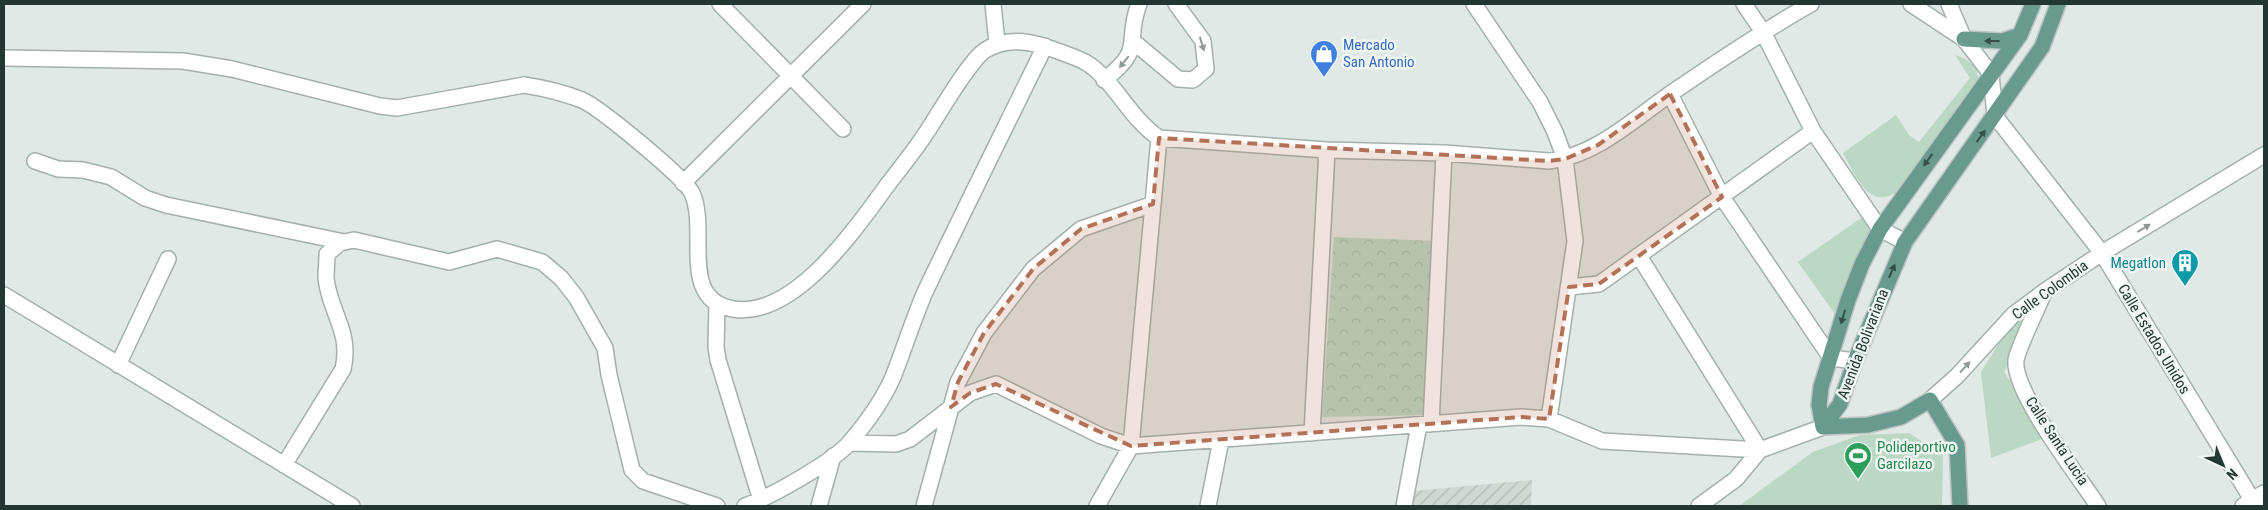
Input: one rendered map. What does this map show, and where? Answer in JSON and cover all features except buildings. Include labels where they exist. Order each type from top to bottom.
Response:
[{"type":"main road","name":"Avenida Bolivariana","points":[[1823,427],[1819,405],[1821,387],[1862,264],[1880,229],[2020,35],[2033,4]]},
{"type":"main road","name":"Avenida Bolivariana","points":[[1823,427],[1840,404],[1855,361],[1905,242],[2042,47],[2058,4]]},
{"type":"main road","points":[[1964,40],[2002,41],[2020,35]]},
{"type":"main road","points":[[1930,400],[1957,446],[1962,503]]},
{"type":"main road","name":"Calle Colombia","points":[[1823,427],[1868,425],[1901,417],[1930,400]]},
{"type":"street","points":[[720,4],[842,129]]},
{"type":"street","points":[[683,183],[863,4]]},
{"type":"street","points":[[993,4],[997,43]]},
{"type":"street","points":[[1104,80],[1128,59],[1134,42],[1135,14],[1139,4]]},
{"type":"street","points":[[1134,42],[1178,78],[1193,80],[1206,69],[1203,41],[1176,4]]},
{"type":"street","points":[[1474,4],[1540,102],[1555,132],[1565,159],[1576,241],[1549,419]]},
{"type":"street","points":[[1744,4],[1763,32],[1813,130],[1880,229],[1905,242]]},
{"type":"street","points":[[4,58],[183,61],[232,69],[380,106],[397,108],[524,85],[584,101],[602,113],[691,192],[698,214],[699,281],[704,293],[717,304],[733,309],[756,308],[786,296],[821,269],[846,243],[922,139],[981,53],[997,43],[1024,42],[1045,46],[1086,62],[1104,80],[1144,128],[1159,138],[1327,150],[1444,153],[1548,161],[1565,159],[1598,145],[1763,32],[1810,4]]},
{"type":"street","points":[[1911,4],[1964,40]]},
{"type":"street","points":[[1949,4],[1964,40],[1991,74],[1995,116]]},
{"type":"street","points":[[745,506],[761,500],[850,443],[875,410],[892,379],[915,315],[1045,46]]},
{"type":"street","points":[[1670,94],[1722,197],[1831,358],[1855,361]]},
{"type":"street","name":"Calle Estados Unidos","points":[[1995,116],[2102,253],[2254,501]]},
{"type":"street","points":[[1569,286],[1600,284],[1813,130]]},
{"type":"street","points":[[1097,506],[1131,446],[1159,138]]},
{"type":"street","points":[[1312,433],[1327,150]]},
{"type":"street","points":[[1404,506],[1425,424],[1444,153]]},
{"type":"street","name":"Calle Colombia","points":[[1930,400],[1957,376],[2013,315],[2045,291],[2102,253],[2264,155]]},
{"type":"street","points":[[35,161],[58,169],[83,170],[111,176],[144,198],[166,205],[344,242]]},
{"type":"street","points":[[924,506],[958,382],[984,333],[1033,269],[1081,229],[1153,204]]},
{"type":"street","points":[[284,465],[343,369],[345,358],[344,337],[326,278],[327,254],[340,243],[354,240],[448,262],[497,249],[542,262],[561,278],[576,298],[606,348],[609,375],[632,470],[643,481],[717,506]]},
{"type":"street","points":[[1639,256],[1760,450]]},
{"type":"street","points":[[118,364],[168,259]]},
{"type":"street","name":"Calle Santa Lucia","points":[[2045,291],[2016,360],[2019,380],[2036,414],[2098,506]]},
{"type":"street","points":[[4,295],[352,506]]},
{"type":"street","points":[[717,304],[716,347],[718,360],[761,500]]},
{"type":"street","points":[[850,443],[896,444],[910,439],[970,393],[996,384],[1101,436],[1131,446],[1521,417],[1549,419],[1602,441],[1760,450]]},
{"type":"street","name":"Calle Colombia","points":[[1760,450],[1823,427]]},
{"type":"street","points":[[1208,506],[1221,440]]},
{"type":"street","points":[[1699,506],[1736,479],[1760,450]]},
{"type":"street","points":[[819,506],[832,456]]},
{"type":"highlighted area","points":[[1670,94],[1722,197],[1599,284],[1569,287],[1549,419],[1521,417],[1131,446],[996,384],[970,393],[951,407],[958,382],[984,333],[1033,269],[1081,229],[1153,204],[1159,138],[1549,161],[1565,159],[1598,145]]},
{"type":"shaded area","points":[[1532,480],[1531,506],[1412,506],[1414,491]]},
{"type":"green space","points":[[1955,55],[1973,65],[1978,73],[1977,83],[1895,193],[1885,197],[1877,197],[1870,193],[1857,178],[1843,153],[1896,115],[1909,135],[1919,142],[1970,78]]},
{"type":"green space","points":[[1864,216],[1876,229],[1834,313],[1798,262]]},
{"type":"green space","points":[[1334,237],[1438,241],[1432,415],[1322,417]]},
{"type":"green space","points":[[2030,315],[2004,372],[2047,437],[1991,458],[1981,372],[2009,328]]},
{"type":"green space","name":"Polideportivo Garcilazo","points":[[1909,433],[1943,455],[1942,506],[1739,506],[1813,452],[1860,435]]},
{"type":"place","name":"Mercado San Antonio","points":[[1324,78]]},
{"type":"place","name":"Megatlon","points":[[2185,287]]},
{"type":"place","name":"Polideportivo Garcilazo","points":[[1858,480]]}]
